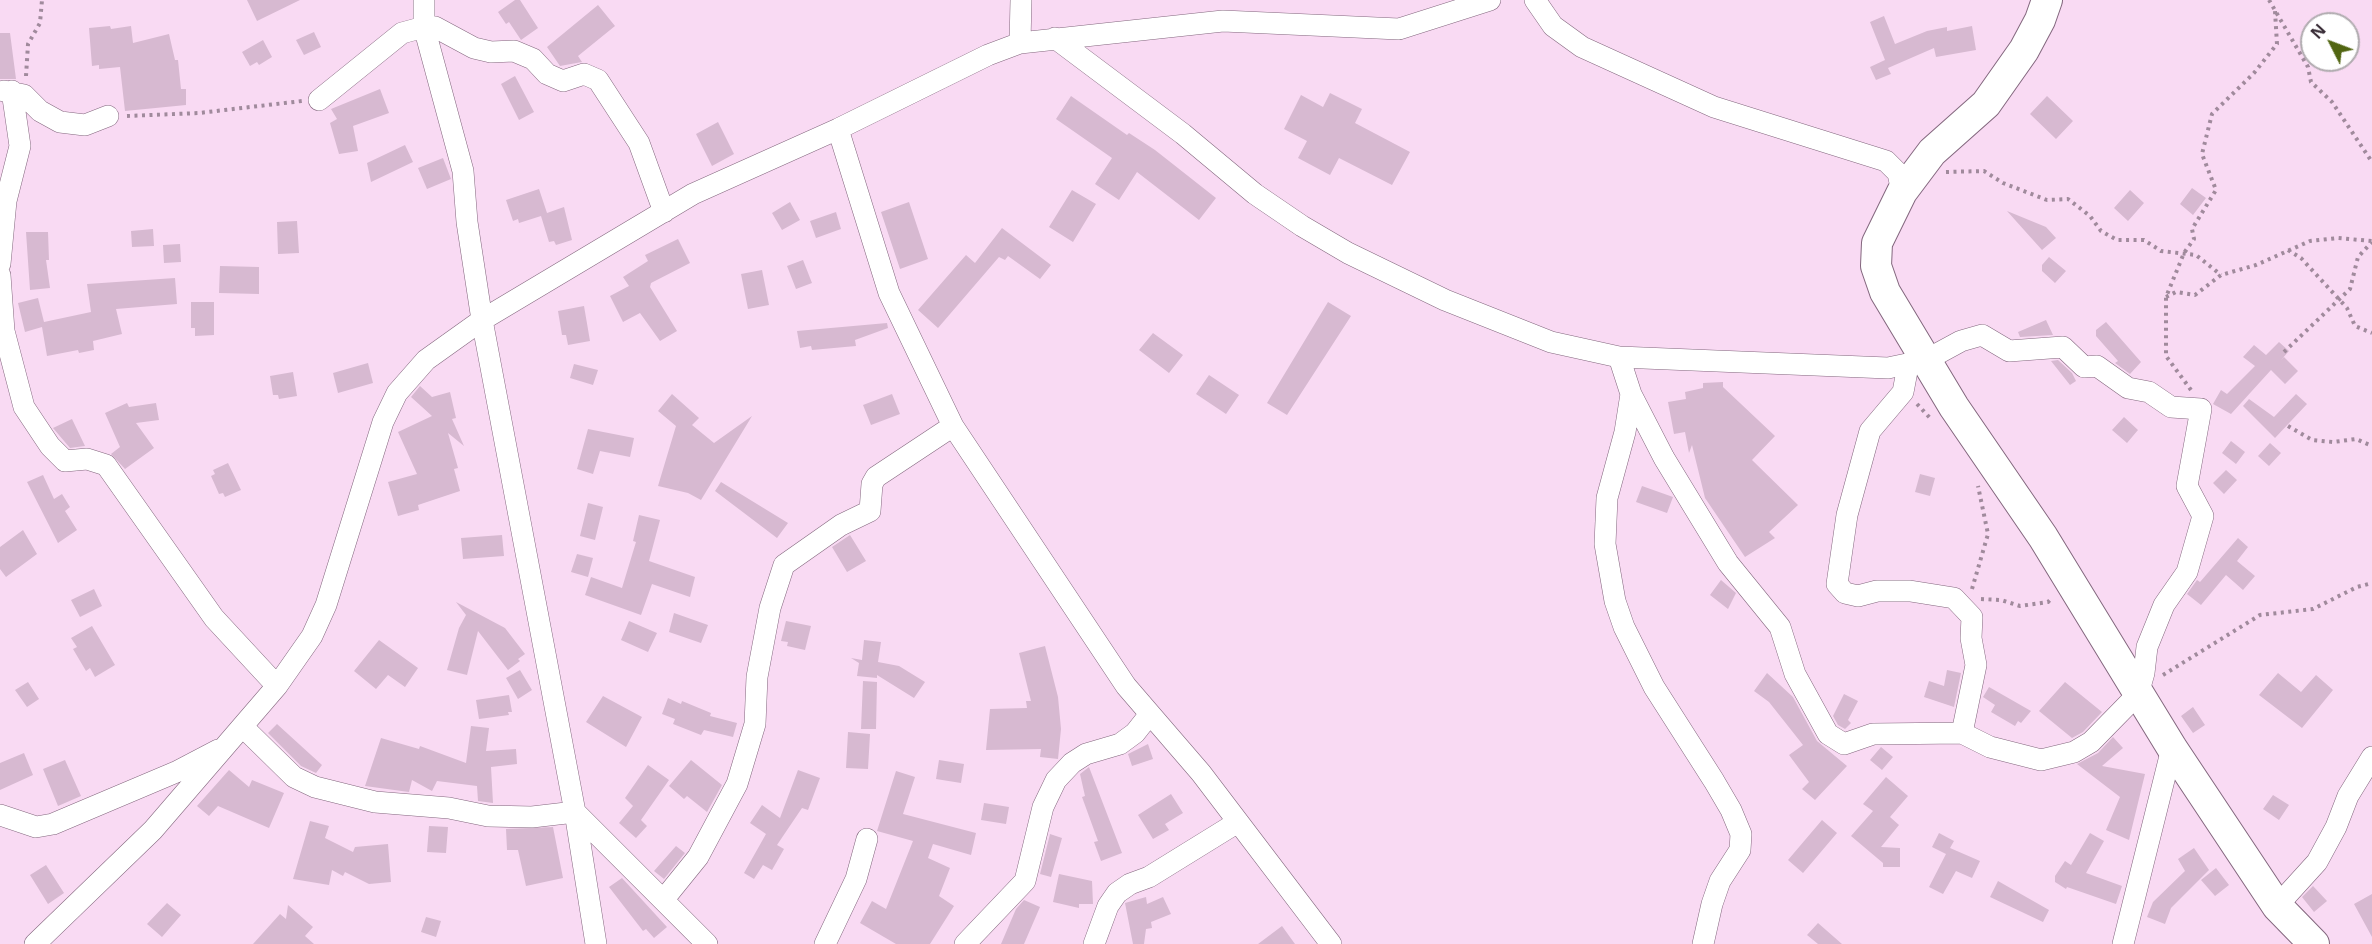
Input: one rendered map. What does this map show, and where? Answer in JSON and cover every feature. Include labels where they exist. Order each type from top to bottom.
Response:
[{"type":"street","points":[[424,0],[424,27],[463,171],[467,222],[482,320],[575,812],[596,944]]},
{"type":"street","points":[[1020,43],[1021,0]]},
{"type":"street","points":[[35,944],[153,830],[278,686],[312,636],[326,605],[383,422],[397,393],[426,360],[482,320],[693,194],[838,129],[988,55],[1020,43],[1223,21],[1399,29],[1490,0]]},
{"type":"street","points":[[1535,0],[1553,26],[1592,52],[1713,107],[1886,161],[1908,182]]},
{"type":"street","points":[[2047,0],[2040,20],[2024,50],[1986,104],[1932,152],[1908,182],[1877,243],[1876,266],[1885,292],[1917,363],[1954,407],[2141,683],[2172,748],[2277,906],[2314,944]]},
{"type":"street","points":[[319,100],[402,33],[424,27],[435,27],[474,48],[492,52],[514,51],[533,58],[547,74],[562,81],[585,74],[598,80],[639,143],[664,212]]},
{"type":"street","points":[[1055,38],[1183,134],[1255,194],[1302,226],[1348,253],[1445,300],[1551,342],[1619,357],[1777,366],[1888,368],[1917,363],[1960,341],[1982,335],[2009,351],[2063,346],[2084,367],[2097,366],[2128,388],[2149,392],[2171,407],[2201,409],[2187,486],[2203,516],[2187,572],[2164,605],[2147,647],[2141,683],[2091,742],[2074,752],[2041,760],[1990,747],[1962,733],[1872,734],[1844,744],[1828,734],[1795,674],[1780,627],[1728,562],[1664,458],[1631,394],[1619,357]]},
{"type":"street","points":[[12,92],[60,122],[85,125],[108,116]]},
{"type":"street","points":[[0,264],[6,201],[20,146],[12,92]]},
{"type":"street","points":[[838,129],[889,293],[953,426],[1106,657],[1238,822],[1331,944]]},
{"type":"street","points":[[0,275],[4,331],[17,389],[30,417],[50,446],[65,461],[87,459],[106,465],[208,610],[278,686]]},
{"type":"street","points":[[1917,363],[1903,392],[1870,431],[1847,515],[1837,584],[1845,593],[1858,596],[1877,591],[1899,591],[1954,598],[1971,617],[1971,638],[1976,665],[1962,733]]},
{"type":"street","points":[[1631,394],[1625,432],[1607,498],[1605,543],[1616,601],[1624,627],[1654,687],[1714,780],[1741,834],[1740,850],[1728,864],[1712,904],[1703,944]]},
{"type":"street","points":[[664,899],[698,857],[737,784],[755,724],[757,677],[770,608],[784,565],[841,525],[870,511],[872,484],[876,477],[953,426]]},
{"type":"street","points":[[965,944],[1025,881],[1042,807],[1056,780],[1072,763],[1086,754],[1120,744],[1135,733],[1150,714]]},
{"type":"street","points":[[238,734],[294,777],[315,788],[375,802],[448,808],[488,816],[532,817],[575,812]]},
{"type":"street","points":[[0,814],[36,826],[53,824],[176,772],[238,734]]},
{"type":"street","points":[[2123,944],[2172,748]]},
{"type":"street","points":[[2277,906],[2317,862],[2337,827],[2348,796],[2372,757]]},
{"type":"street","points":[[575,812],[707,944]]},
{"type":"street","points":[[1095,944],[1108,906],[1117,893],[1130,884],[1149,877],[1238,822]]},
{"type":"street","points":[[825,944],[856,879],[867,838]]},
{"type":"path","points":[[12,92],[28,44],[40,23],[42,0]]},
{"type":"path","points":[[2269,0],[2308,67],[2311,82],[2332,102],[2372,162]]},
{"type":"path","points":[[2201,409],[2188,386],[2166,356],[2166,297],[2184,253],[2194,239],[2192,229],[2216,190],[2202,154],[2212,114],[2254,73],[2277,44],[2275,11]]},
{"type":"path","points":[[108,116],[199,113],[319,100]]},
{"type":"path","points":[[1908,182],[1984,171],[2002,183],[2047,200],[2067,199],[2090,216],[2101,231],[2118,240],[2144,240],[2161,251],[2196,255],[2221,275]]},
{"type":"path","points":[[2166,297],[2176,292],[2195,295],[2221,275],[2256,265],[2310,241],[2338,238],[2372,241]]},
{"type":"path","points":[[2284,352],[2350,289],[2358,257],[2372,241]]},
{"type":"path","points":[[2287,250],[2301,258],[2337,300],[2347,308],[2355,326],[2372,333]]},
{"type":"path","points":[[1903,392],[1935,423]]},
{"type":"path","points":[[2288,426],[2312,440],[2333,442],[2356,439],[2372,446]]},
{"type":"path","points":[[1976,477],[1988,534],[1971,599],[2001,600],[2020,606],[2048,602],[2070,580]]},
{"type":"path","points":[[2141,683],[2166,675],[2260,615],[2313,609],[2357,587],[2372,583]]},
{"type":"building","points":[[247,0],[300,0],[257,21]]},
{"type":"building","points":[[515,0],[520,0],[538,28],[521,40],[509,22],[506,24],[498,12]]},
{"type":"building","points":[[598,5],[615,26],[578,56],[582,62],[560,66],[547,47]]},
{"type":"building","points":[[1884,16],[1895,44],[1927,31],[1947,27],[1947,31],[1972,26],[1976,50],[1936,57],[1934,48],[1888,68],[1891,74],[1876,80],[1870,67],[1885,60],[1870,22]]},
{"type":"building","points":[[110,26],[111,29],[131,26],[133,43],[169,34],[175,60],[178,60],[181,89],[186,89],[186,105],[125,111],[120,67],[99,69],[99,65],[92,66],[89,28]]},
{"type":"building","points":[[314,32],[321,47],[304,55],[296,40]]},
{"type":"building","points":[[0,33],[10,33],[16,79],[0,79]]},
{"type":"building","points":[[263,40],[272,57],[259,65],[257,62],[250,66],[242,52]]},
{"type":"building","points":[[515,76],[534,112],[519,120],[501,84]]},
{"type":"building","points":[[380,89],[389,113],[353,126],[358,151],[339,154],[330,123],[337,119],[331,109]]},
{"type":"building","points":[[1330,93],[1362,109],[1355,123],[1410,152],[1392,185],[1339,158],[1330,175],[1298,158],[1307,141],[1284,129],[1301,95],[1323,107]]},
{"type":"building","points":[[1071,96],[1127,135],[1129,133],[1155,150],[1216,198],[1199,220],[1137,172],[1119,200],[1095,184],[1112,158],[1056,119]]},
{"type":"building","points":[[2047,96],[2073,121],[2056,139],[2030,114]]},
{"type":"building","points":[[718,122],[734,154],[712,166],[696,134]]},
{"type":"building","points":[[405,145],[413,162],[371,182],[367,163]]},
{"type":"building","points":[[443,158],[451,179],[427,189],[418,168]]},
{"type":"building","points":[[2192,188],[2206,198],[2193,215],[2180,204]]},
{"type":"building","points":[[539,189],[547,213],[564,207],[572,240],[556,245],[554,241],[549,242],[541,216],[519,223],[518,219],[513,221],[506,200]]},
{"type":"building","points":[[1072,190],[1096,204],[1073,242],[1049,227]]},
{"type":"building","points":[[2130,190],[2144,203],[2128,221],[2114,208]]},
{"type":"building","points":[[790,202],[800,220],[782,230],[772,213]]},
{"type":"building","points":[[909,202],[928,259],[900,269],[881,212]]},
{"type":"building","points":[[2007,211],[2046,227],[2056,238],[2042,250]]},
{"type":"building","points":[[836,212],[841,229],[816,238],[810,221]]},
{"type":"building","points":[[297,221],[299,253],[278,254],[277,222]]},
{"type":"building","points":[[1002,228],[1051,265],[1040,279],[1008,256],[1005,260],[999,257],[938,328],[918,310],[966,255],[975,263]]},
{"type":"building","points":[[153,229],[154,246],[132,247],[131,231]]},
{"type":"building","points":[[26,232],[48,232],[49,260],[46,260],[50,288],[30,290]]},
{"type":"building","points":[[678,239],[690,263],[651,283],[650,287],[677,331],[660,341],[640,313],[623,322],[610,296],[629,286],[623,277],[648,261],[645,255]]},
{"type":"building","points":[[180,244],[181,262],[164,263],[163,245]]},
{"type":"building","points":[[2049,257],[2066,271],[2055,283],[2042,271],[2042,265]]},
{"type":"building","points":[[803,260],[812,283],[796,289],[787,266]]},
{"type":"building","points":[[220,266],[259,267],[259,294],[219,293]]},
{"type":"building","points":[[762,270],[769,305],[748,309],[741,274]]},
{"type":"building","points":[[175,278],[177,304],[116,309],[122,334],[93,341],[94,350],[79,353],[78,350],[47,356],[42,327],[25,332],[18,303],[38,298],[44,322],[91,312],[87,284]]},
{"type":"building","points":[[191,302],[214,302],[214,335],[195,336],[195,328],[191,328]]},
{"type":"building","points":[[1328,302],[1351,316],[1287,415],[1267,403]]},
{"type":"building","points":[[584,306],[590,341],[568,345],[566,335],[562,335],[558,311]]},
{"type":"building","points":[[2046,320],[2053,335],[2020,337],[2018,332]]},
{"type":"building","points":[[2106,322],[2141,362],[2130,374],[2115,363],[2118,361],[2096,336],[2096,330]]},
{"type":"building","points":[[887,323],[888,328],[855,340],[856,346],[812,350],[811,346],[800,348],[797,331]]},
{"type":"building","points":[[1153,333],[1183,355],[1169,373],[1139,350]]},
{"type":"building","points":[[2279,342],[2289,351],[2281,360],[2284,357],[2298,371],[2285,384],[2271,370],[2231,414],[2213,404],[2221,390],[2227,394],[2255,366],[2243,357],[2254,345],[2266,355]]},
{"type":"building","points":[[2058,360],[2072,373],[2076,381],[2070,385],[2051,361]]},
{"type":"building","points":[[368,363],[373,383],[338,393],[333,373]]},
{"type":"building","points":[[574,364],[598,370],[593,385],[570,378]]},
{"type":"building","points":[[293,372],[297,396],[279,399],[278,395],[273,395],[270,376]]},
{"type":"building","points":[[1209,375],[1239,395],[1226,414],[1196,394]]},
{"type":"building","points":[[1723,382],[1723,387],[1775,436],[1752,460],[1798,505],[1769,532],[1775,538],[1745,557],[1705,498],[1692,445],[1689,453],[1685,432],[1674,434],[1668,402],[1686,399],[1685,392],[1703,388],[1703,383]]},
{"type":"building","points":[[420,386],[432,397],[450,392],[456,418],[452,419],[464,446],[448,433],[458,468],[454,469],[460,491],[418,505],[419,510],[398,516],[388,482],[417,474],[398,432],[432,416],[411,397]]},
{"type":"building","points":[[672,394],[699,418],[692,425],[714,443],[752,416],[701,500],[688,493],[658,486],[676,426],[658,411]]},
{"type":"building","points":[[892,394],[900,414],[871,425],[863,405]]},
{"type":"building","points":[[2296,394],[2307,404],[2275,438],[2243,406],[2249,399],[2274,417]]},
{"type":"building","points":[[127,403],[129,407],[156,403],[159,420],[136,423],[154,448],[125,469],[111,454],[120,447],[105,413]]},
{"type":"building","points":[[2124,417],[2138,430],[2127,443],[2112,430]]},
{"type":"building","points":[[72,419],[85,446],[70,448],[53,428]]},
{"type":"building","points":[[588,429],[634,438],[630,457],[600,451],[593,474],[577,469]]},
{"type":"building","points":[[2231,441],[2245,452],[2236,464],[2222,453]]},
{"type":"building","points":[[2270,443],[2281,453],[2269,466],[2258,456]]},
{"type":"building","points":[[228,463],[241,490],[225,497],[223,493],[219,494],[211,476],[215,474],[213,470]]},
{"type":"building","points":[[2226,470],[2237,480],[2224,494],[2213,483]]},
{"type":"building","points":[[1920,474],[1935,478],[1930,496],[1915,492]]},
{"type":"building","points":[[43,475],[54,499],[62,494],[70,507],[65,511],[77,530],[58,543],[27,482]]},
{"type":"building","points":[[721,482],[788,523],[777,538],[715,491]]},
{"type":"building","points":[[1642,486],[1673,497],[1667,513],[1636,502]]},
{"type":"building","points":[[588,503],[603,507],[595,540],[580,536]]},
{"type":"building","points":[[639,515],[660,520],[649,561],[695,577],[690,597],[652,584],[641,615],[585,595],[591,577],[622,588],[636,542],[633,541]]},
{"type":"building","points":[[23,530],[37,554],[6,577],[0,569],[0,547]]},
{"type":"building","points":[[502,535],[504,556],[463,559],[461,538]]},
{"type":"building","points":[[850,535],[866,561],[847,572],[832,547]]},
{"type":"building","points":[[2238,538],[2248,547],[2237,561],[2255,576],[2243,590],[2226,575],[2201,605],[2187,594],[2197,580],[2200,582]]},
{"type":"building","points":[[577,554],[593,558],[588,577],[571,572]]},
{"type":"building","points":[[1721,580],[1736,593],[1728,609],[1710,595]]},
{"type":"building","points":[[94,589],[102,606],[80,617],[71,600]]},
{"type":"building","points":[[456,602],[505,628],[525,654],[518,659],[520,661],[508,670],[478,631],[467,675],[447,670],[459,628],[466,615]]},
{"type":"building","points":[[674,613],[708,625],[701,643],[669,632]]},
{"type":"building","points":[[629,621],[657,633],[648,652],[621,640]]},
{"type":"building","points":[[786,621],[811,626],[805,650],[787,646],[788,642],[781,641]]},
{"type":"building","points":[[92,626],[115,665],[95,677],[90,668],[86,671],[73,649],[77,647],[71,638]]},
{"type":"building","points":[[379,640],[418,668],[405,687],[388,675],[376,689],[354,671]]},
{"type":"building","points":[[864,640],[881,642],[878,662],[899,666],[925,682],[914,698],[877,675],[877,678],[857,676],[859,663],[851,658],[862,660]]},
{"type":"building","points":[[1045,646],[1058,697],[1061,729],[1058,759],[1040,757],[1041,749],[986,750],[990,709],[1027,708],[1026,701],[1031,701],[1019,653]]},
{"type":"building","points":[[520,670],[532,690],[518,699],[506,678]]},
{"type":"building","points":[[1947,670],[1961,673],[1954,707],[1924,697],[1929,681],[1944,686]]},
{"type":"building","points":[[1767,673],[1793,697],[1817,741],[1847,766],[1815,800],[1802,789],[1809,782],[1789,755],[1803,745],[1769,702],[1754,691]]},
{"type":"building","points":[[2278,673],[2301,692],[2316,675],[2333,690],[2302,728],[2259,695]]},
{"type":"building","points":[[863,681],[877,682],[876,729],[861,729]]},
{"type":"building","points":[[28,682],[39,699],[27,707],[15,690]]},
{"type":"building","points":[[2065,682],[2102,712],[2083,732],[2072,738],[2039,711]]},
{"type":"building","points":[[1989,687],[2031,711],[2021,723],[2018,721],[2015,726],[1991,712],[1995,705],[1983,697]]},
{"type":"building","points":[[1844,694],[1858,701],[1848,720],[1851,723],[1845,729],[1838,725],[1833,716]]},
{"type":"building","points":[[509,695],[512,712],[508,712],[509,715],[479,719],[476,700]]},
{"type":"building","points":[[603,696],[642,717],[626,747],[586,722]]},
{"type":"building","points":[[668,698],[711,713],[710,716],[737,723],[733,737],[704,730],[701,735],[673,724],[675,719],[662,714]]},
{"type":"building","points":[[2193,707],[2205,725],[2193,733],[2181,716]]},
{"type":"building","points":[[277,724],[322,765],[316,773],[301,766],[268,733]]},
{"type":"building","points":[[471,726],[489,728],[486,751],[516,749],[517,764],[491,767],[493,803],[478,801],[477,786],[437,781],[432,791],[412,780],[409,792],[365,786],[381,738],[419,749],[420,746],[466,763]]},
{"type":"building","points":[[848,732],[870,734],[868,769],[846,768]]},
{"type":"building","points":[[2113,737],[2123,748],[2102,766],[2145,774],[2129,840],[2106,830],[2120,797],[2077,764],[2098,753]]},
{"type":"building","points":[[1148,744],[1153,759],[1132,766],[1128,754]]},
{"type":"building","points":[[1881,747],[1893,757],[1882,770],[1870,760]]},
{"type":"building","points":[[24,753],[33,775],[0,790],[0,763]]},
{"type":"building","points":[[65,760],[81,796],[58,806],[43,769]]},
{"type":"building","points":[[691,760],[722,785],[707,812],[687,796],[684,799],[669,786]]},
{"type":"building","points":[[939,760],[964,764],[961,783],[936,779]]},
{"type":"building","points":[[648,765],[669,780],[641,820],[647,826],[636,838],[619,823],[633,806],[625,798]]},
{"type":"building","points":[[1089,767],[1122,853],[1101,861],[1094,842],[1098,841],[1082,797],[1085,796],[1080,774]]},
{"type":"building","points":[[229,770],[249,787],[252,780],[284,793],[269,828],[218,806],[209,816],[197,806]]},
{"type":"building","points":[[798,770],[820,778],[808,810],[802,808],[777,845],[784,849],[772,870],[763,865],[754,879],[744,873],[766,834],[750,823],[762,805],[780,818]]},
{"type":"building","points":[[896,771],[915,777],[903,814],[976,833],[971,855],[933,844],[928,858],[950,868],[939,896],[954,906],[930,944],[896,944],[860,923],[872,901],[886,909],[913,841],[877,831]]},
{"type":"building","points":[[1886,777],[1908,796],[1890,817],[1899,825],[1881,847],[1900,848],[1900,867],[1883,867],[1883,863],[1851,836],[1873,811],[1863,804]]},
{"type":"building","points":[[1171,794],[1183,813],[1165,824],[1169,830],[1153,839],[1138,815]]},
{"type":"building","points":[[2273,795],[2289,805],[2279,820],[2263,809]]},
{"type":"building","points":[[984,803],[1009,807],[1006,824],[981,820]]},
{"type":"building","points":[[1822,820],[1837,833],[1803,873],[1788,860]]},
{"type":"building","points":[[310,821],[329,826],[325,838],[353,852],[355,847],[388,844],[391,882],[369,884],[345,872],[343,876],[332,870],[329,885],[293,879]]},
{"type":"building","points":[[429,826],[448,827],[446,853],[427,852]]},
{"type":"building","points":[[553,827],[563,878],[526,886],[518,850],[507,850],[506,829]]},
{"type":"building","points":[[1939,833],[1954,841],[1950,848],[1980,861],[1972,878],[1956,871],[1943,894],[1929,887],[1946,854],[1932,847]]},
{"type":"building","points":[[2090,833],[2104,841],[2086,873],[2122,886],[2116,904],[2067,887],[2066,889],[2055,882],[2055,876],[2065,861],[2071,865]]},
{"type":"building","points":[[1050,834],[1062,838],[1051,877],[1040,874]]},
{"type":"building","points":[[676,846],[685,853],[664,879],[654,871]]},
{"type":"building","points":[[2194,848],[2209,870],[2171,908],[2165,924],[2147,917],[2153,902],[2185,871],[2178,859]]},
{"type":"building","points":[[46,865],[64,893],[48,904],[30,875]]},
{"type":"building","points":[[2216,868],[2229,885],[2215,896],[2201,880]]},
{"type":"building","points":[[1059,874],[1092,881],[1093,904],[1079,904],[1079,908],[1053,902]]},
{"type":"building","points":[[622,878],[667,927],[654,938],[646,929],[643,931],[609,887]]},
{"type":"building","points":[[1998,881],[2049,910],[2043,922],[1990,897]]},
{"type":"building","points":[[2313,886],[2327,901],[2314,912],[2302,897]]},
{"type":"building","points":[[2372,894],[2372,937],[2354,904]]},
{"type":"building","points":[[1146,897],[1147,904],[1163,897],[1171,914],[1151,922],[1152,928],[1146,929],[1144,944],[1133,944],[1125,903]]},
{"type":"building","points":[[1024,900],[1040,907],[1024,944],[1001,944],[1016,909]]},
{"type":"building","points":[[167,903],[181,915],[162,937],[147,924]]},
{"type":"building","points":[[288,905],[313,927],[305,936],[314,944],[253,944],[280,914],[286,919]]},
{"type":"building","points":[[426,917],[441,921],[436,937],[421,932]]},
{"type":"building","points":[[1818,923],[1842,944],[1818,944],[1807,935]]},
{"type":"building","points":[[1282,926],[1295,944],[1258,944]]}]
